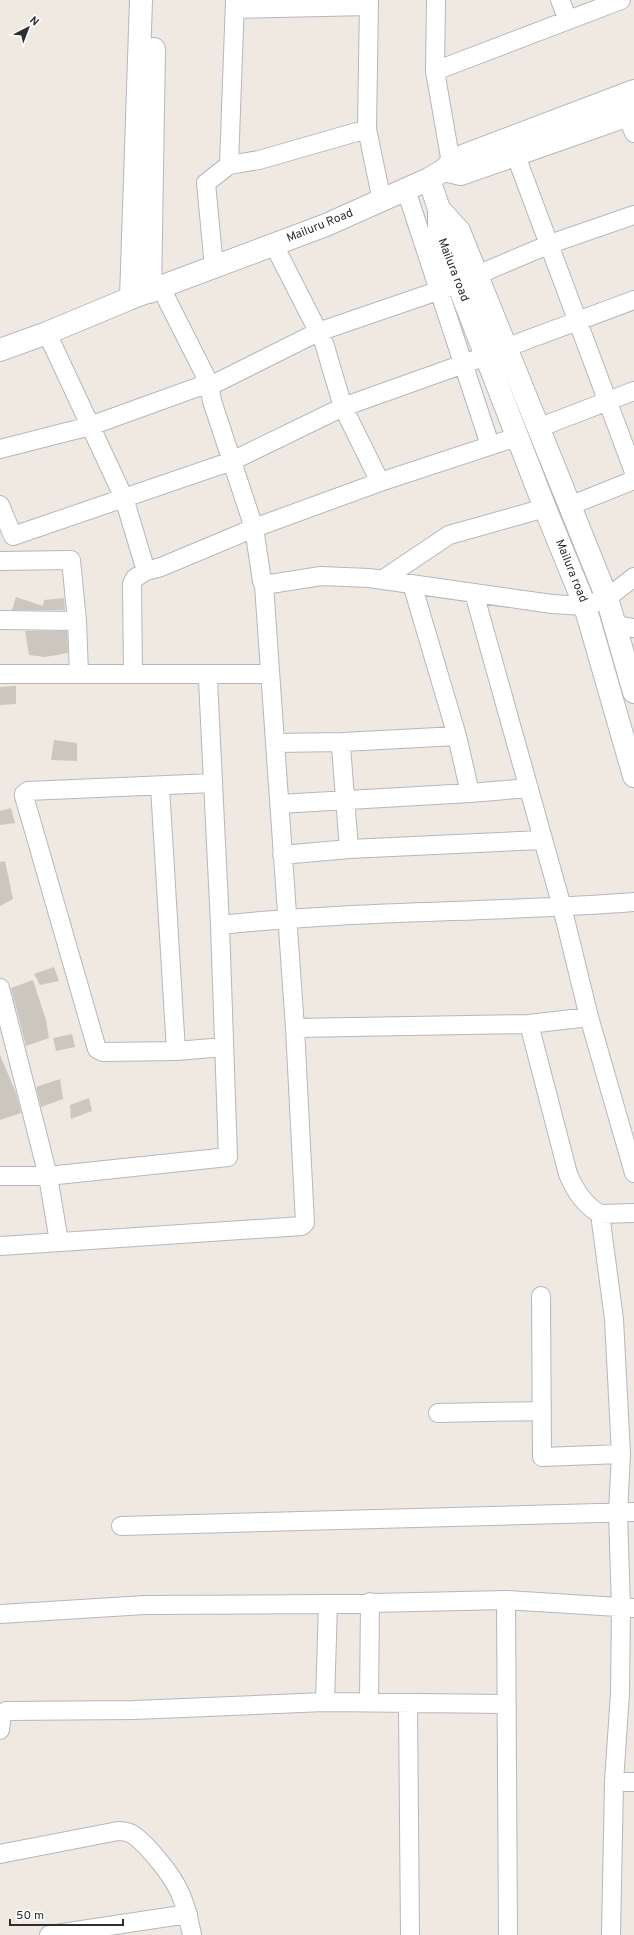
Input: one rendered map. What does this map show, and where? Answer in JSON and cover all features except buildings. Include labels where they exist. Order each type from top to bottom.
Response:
[{"type":"street","points":[[0,1246],[304,1225],[306,1221],[295,1028],[286,918],[264,585],[262,581],[254,528],[212,401],[209,383],[147,292],[141,0]]},
{"type":"street","points":[[147,292],[155,0]]},
{"type":"street","points":[[436,0],[435,71],[445,172],[461,174],[632,121]]},
{"type":"street","points":[[560,0],[568,20]]},
{"type":"street","points":[[435,71],[621,0]]},
{"type":"street","points":[[229,165],[235,4],[369,3],[367,129],[382,201]]},
{"type":"street","name":"Mailuru Road","points":[[0,350],[147,292],[326,225],[445,172],[457,159],[634,91]]},
{"type":"street","points":[[214,267],[206,183],[229,165],[259,160],[367,129]]},
{"type":"street","points":[[516,156],[634,472]]},
{"type":"street","name":"Mailura road","points":[[445,172],[439,209],[458,228],[458,283],[538,428],[607,598],[624,627],[634,692]]},
{"type":"street","points":[[406,190],[458,283],[464,364],[490,445]]},
{"type":"street","points":[[0,449],[90,426],[209,383],[212,385],[318,332],[458,283],[550,244],[634,215]]},
{"type":"street","points":[[274,245],[324,343],[343,407],[380,482]]},
{"type":"street","points":[[0,505],[13,536],[232,461],[343,407],[464,364],[578,319],[634,300]]},
{"type":"street","points":[[47,332],[124,498],[146,571]]},
{"type":"street","name":"Mailura road","points":[[496,352],[517,436],[586,606],[634,776]]},
{"type":"street","points":[[538,428],[634,391]]},
{"type":"street","points":[[133,673],[132,584],[135,578],[146,571],[161,567],[254,528],[380,482],[517,436]]},
{"type":"street","points":[[569,506],[634,480]]},
{"type":"street","points":[[382,580],[450,535],[545,508]]},
{"type":"street","points":[[0,561],[71,560],[77,621],[79,674]]},
{"type":"street","points":[[264,585],[320,576],[382,580],[552,604],[586,606],[607,598],[634,577]]},
{"type":"street","points":[[412,584],[457,736],[470,793]]},
{"type":"street","points":[[474,593],[530,788],[542,840],[562,907],[589,1017],[634,1173]]},
{"type":"street","points":[[0,620],[77,621]]},
{"type":"street","points":[[0,674],[270,674]]},
{"type":"street","points":[[0,1176],[48,1176],[228,1158],[220,925],[208,680],[205,674]]},
{"type":"street","points":[[275,742],[343,742],[457,736]]},
{"type":"street","points":[[343,742],[341,746],[349,849]]},
{"type":"street","points":[[213,784],[28,792],[24,794],[24,796],[97,1049],[103,1052],[176,1051],[224,1047]]},
{"type":"street","points":[[160,786],[176,1051]]},
{"type":"street","points":[[279,804],[530,788]]},
{"type":"street","points":[[282,855],[349,849],[542,840]]},
{"type":"street","points":[[220,925],[286,918],[562,907],[634,902]]},
{"type":"street","points":[[0,988],[48,1176],[59,1242]]},
{"type":"street","points":[[295,1028],[529,1024],[589,1017]]},
{"type":"street","points":[[529,1024],[568,1174],[578,1194],[584,1202],[600,1214],[634,1213]]},
{"type":"street","points":[[600,1214],[614,1319],[625,1445],[628,1608],[627,1693],[614,1782],[611,1935]]},
{"type":"street","points":[[541,1296],[542,1457],[625,1445]]},
{"type":"street","points":[[438,1413],[542,1411]]},
{"type":"street","points":[[121,1526],[626,1512]]},
{"type":"street","points":[[0,1614],[144,1605],[328,1604],[506,1600],[628,1608]]},
{"type":"street","points":[[506,1600],[508,1935]]},
{"type":"street","points":[[369,1702],[370,1602]]},
{"type":"street","points":[[324,1702],[328,1604]]},
{"type":"street","points":[[0,1730],[2,1714],[6,1711],[134,1710],[324,1702],[506,1704]]},
{"type":"street","points":[[408,1704],[410,1935]]},
{"type":"street","points":[[614,1782],[634,1782]]},
{"type":"street","points":[[0,1854],[118,1831],[127,1832],[135,1836],[167,1872],[180,1891],[188,1914],[192,1935]]},
{"type":"street","points":[[49,1935],[188,1914]]}]
